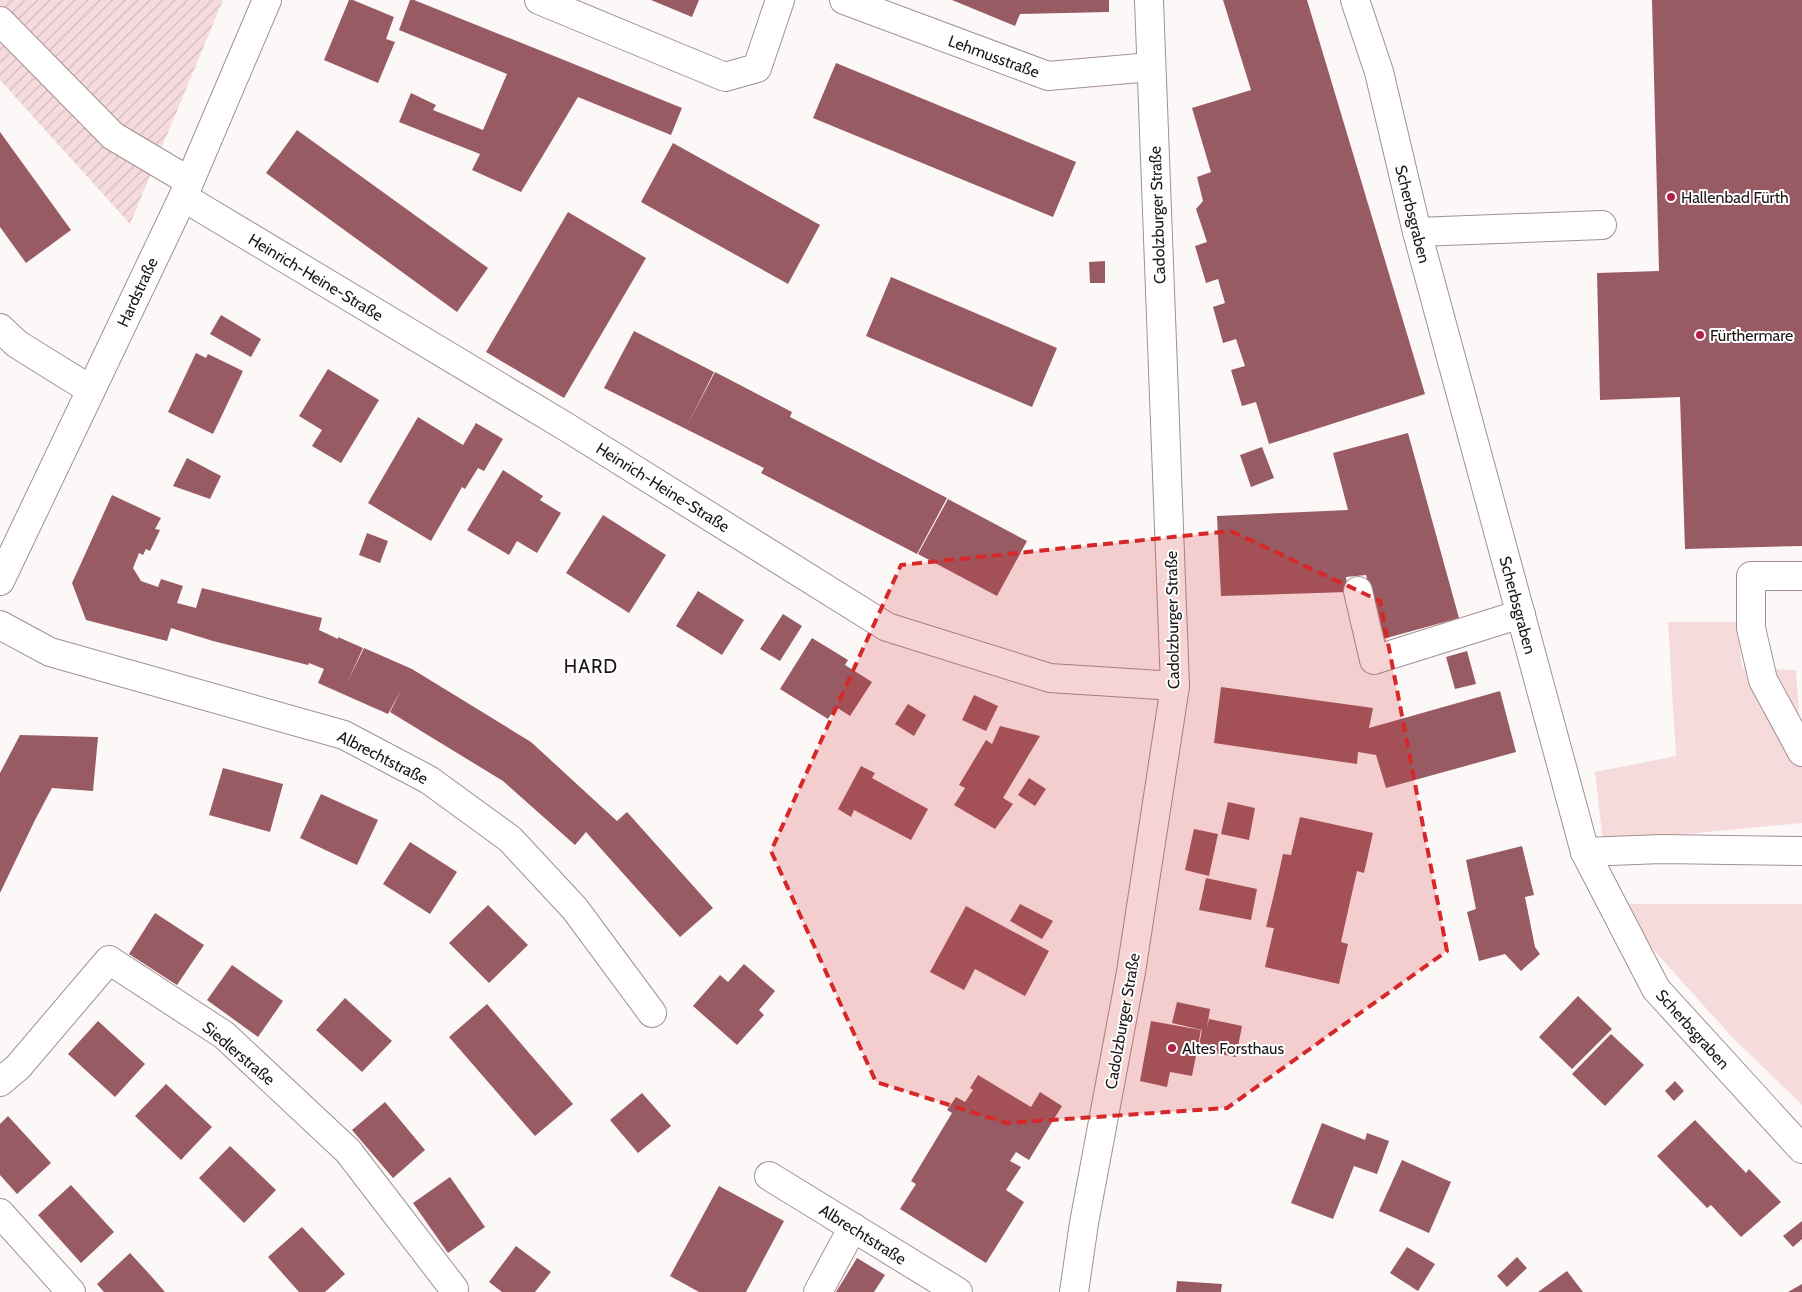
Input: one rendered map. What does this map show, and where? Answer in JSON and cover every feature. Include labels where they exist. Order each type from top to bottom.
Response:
[{"type":"street","name":"Hardstraße","points":[[2,570],[91,390],[186,189],[267,0]]},
{"type":"street","points":[[539,0],[725,77],[756,68],[780,0]]},
{"type":"street","name":"Lehmusstraße","points":[[844,0],[1048,76],[1151,68]]},
{"type":"street","name":"Cadolzburger Straße","points":[[1074,1292],[1084,1223],[1131,972],[1175,686],[1149,0]]},
{"type":"street","name":"Scherbsgraben","points":[[1355,0],[1379,72],[1417,232],[1585,852],[1656,989],[1802,1149]]},
{"type":"street","name":"Heinrich-Heine-Straße","points":[[0,21],[113,136],[186,189],[887,627],[1050,678],[1175,686]]},
{"type":"street","points":[[1417,232],[1602,226]]},
{"type":"street","points":[[0,328],[17,344],[91,390]]},
{"type":"street","points":[[1802,576],[1751,576],[1751,628],[1763,680],[1802,752]]},
{"type":"street","points":[[1358,591],[1374,660],[1521,614]]},
{"type":"street","name":"Albrechtstraße","points":[[0,625],[50,652],[344,735],[429,780],[510,839],[575,909],[652,1014]]},
{"type":"street","points":[[1585,852],[1661,849],[1802,851]]},
{"type":"street","name":"Siedlerstraße","points":[[0,1082],[18,1067],[109,960],[224,1036],[328,1131],[348,1151],[454,1289],[453,1292]]},
{"type":"street","name":"Albrechtstraße","points":[[769,1176],[958,1292]]},
{"type":"street","points":[[0,1214],[71,1292]]},
{"type":"street","points":[[818,1292],[853,1227]]},
{"type":"highlighted area","points":[[1231,531],[1380,601],[1447,951],[1227,1108],[1007,1123],[876,1082],[771,851],[901,565]]},
{"type":"shaded area","points":[[0,0],[223,0],[130,224],[0,80]]},
{"type":"shaded area","points":[[1668,622],[1738,622],[1742,668],[1796,670],[1802,755],[1802,823],[1603,842],[1595,772],[1676,756]]},
{"type":"shaded area","points":[[1629,904],[1802,904],[1802,1105],[1730,1035],[1643,938]]},
{"type":"building","points":[[349,0],[394,17],[386,39],[395,42],[378,83],[324,60]]},
{"type":"building","points":[[410,0],[682,108],[671,135],[578,97],[521,192],[472,170],[480,154],[399,122],[411,93],[436,105],[433,110],[483,130],[507,74],[399,30]]},
{"type":"building","points":[[651,0],[699,0],[692,17]]},
{"type":"building","points":[[952,0],[1109,0],[1109,12],[1020,14],[1015,26]]},
{"type":"building","points":[[1223,0],[1307,0],[1425,394],[1269,444],[1256,402],[1242,406],[1231,370],[1245,366],[1236,339],[1223,343],[1213,307],[1225,303],[1218,279],[1206,283],[1195,246],[1207,242],[1196,209],[1203,201],[1197,177],[1211,172],[1192,108],[1251,90]]},
{"type":"building","name":"Fürthermare","points":[[1652,0],[1802,0],[1802,546],[1685,549],[1680,397],[1600,400],[1597,273],[1659,271]]},
{"type":"building","points":[[836,63],[1076,162],[1053,217],[813,118]]},
{"type":"building","points":[[297,130],[488,268],[457,312],[266,173]]},
{"type":"building","points":[[0,132],[71,230],[26,263],[0,227]]},
{"type":"building","points":[[673,143],[820,225],[788,284],[641,202]]},
{"type":"building","points":[[568,212],[646,258],[564,398],[486,352]]},
{"type":"building","points":[[1105,261],[1105,283],[1090,283],[1089,262]]},
{"type":"building","points":[[891,277],[1057,348],[1032,407],[866,336]]},
{"type":"building","points":[[221,315],[261,339],[251,357],[210,334]]},
{"type":"building","points":[[634,331],[714,372],[688,424],[715,372],[792,412],[790,417],[947,498],[917,554],[761,473],[764,468],[604,388]]},
{"type":"building","points":[[196,353],[206,358],[208,354],[243,371],[213,434],[168,412]]},
{"type":"building","points":[[328,369],[379,400],[341,463],[312,446],[322,430],[299,416]]},
{"type":"building","points":[[418,417],[463,445],[476,423],[503,439],[484,471],[478,468],[465,489],[462,487],[431,541],[368,503]]},
{"type":"building","points":[[1408,433],[1459,618],[1383,639],[1366,575],[1346,577],[1348,592],[1221,596],[1217,516],[1348,510],[1333,453]]},
{"type":"building","points":[[1262,447],[1274,478],[1251,487],[1240,455]]},
{"type":"building","points":[[187,458],[221,476],[210,499],[173,486]]},
{"type":"building","points":[[503,470],[543,496],[540,500],[561,513],[537,553],[517,541],[509,555],[467,530]]},
{"type":"building","points":[[112,495],[161,518],[155,529],[160,530],[150,551],[146,549],[143,555],[139,553],[133,568],[141,581],[158,587],[161,579],[183,586],[177,603],[196,608],[202,588],[322,618],[319,630],[363,648],[346,685],[364,648],[412,669],[531,742],[617,821],[627,812],[713,908],[680,937],[586,832],[575,845],[503,781],[390,712],[402,688],[388,714],[318,683],[324,669],[309,663],[308,665],[213,641],[171,628],[167,641],[86,620],[72,583]]},
{"type":"building","points":[[948,499],[1027,541],[997,596],[918,554]]},
{"type":"building","points":[[603,515],[666,555],[629,613],[566,573]]},
{"type":"building","points":[[367,533],[388,541],[380,563],[359,555]]},
{"type":"building","points":[[698,591],[744,620],[722,655],[676,626]]},
{"type":"building","points":[[783,614],[802,626],[780,661],[760,649]]},
{"type":"building","points":[[812,638],[848,660],[845,665],[872,682],[850,716],[836,707],[828,719],[780,689]]},
{"type":"building","points":[[1467,651],[1476,684],[1455,689],[1446,657]]},
{"type":"building","points":[[1221,687],[1373,708],[1369,728],[1500,691],[1516,752],[1386,788],[1376,755],[1358,752],[1357,764],[1214,743]]},
{"type":"building","points":[[974,695],[998,706],[986,731],[962,720]]},
{"type":"building","points":[[908,704],[926,715],[914,736],[895,724]]},
{"type":"building","points":[[1000,726],[1040,736],[1003,798],[1013,804],[995,829],[954,805],[965,788],[959,785],[986,740],[992,744]]},
{"type":"building","points":[[20,735],[98,737],[93,791],[52,788],[0,893],[0,773]]},
{"type":"building","points":[[861,766],[875,773],[872,778],[928,809],[911,840],[854,810],[851,817],[838,809]]},
{"type":"building","points":[[223,768],[283,784],[270,832],[209,815]]},
{"type":"building","points":[[1029,778],[1046,789],[1035,806],[1018,795]]},
{"type":"building","points":[[321,794],[378,820],[357,865],[300,838]]},
{"type":"building","points":[[1228,802],[1255,808],[1249,840],[1221,834]]},
{"type":"building","points":[[1300,817],[1373,833],[1364,873],[1357,871],[1341,942],[1348,944],[1339,984],[1265,967],[1274,928],[1266,927],[1283,854],[1291,855]]},
{"type":"building","points":[[1194,829],[1218,834],[1209,876],[1185,870]]},
{"type":"building","points":[[410,842],[457,872],[430,914],[383,884]]},
{"type":"building","points":[[1522,846],[1534,895],[1525,897],[1535,947],[1540,954],[1521,971],[1505,954],[1479,961],[1467,912],[1476,909],[1466,860]]},
{"type":"building","points":[[1206,878],[1257,889],[1251,920],[1199,910]]},
{"type":"building","points":[[1020,904],[1053,921],[1042,939],[1010,921]]},
{"type":"building","points":[[488,905],[528,945],[489,983],[449,943]]},
{"type":"building","points":[[966,906],[1049,951],[1025,996],[975,969],[964,990],[930,972]]},
{"type":"building","points":[[155,913],[204,945],[177,985],[129,954]]},
{"type":"building","points":[[744,964],[775,991],[759,1010],[764,1015],[737,1045],[693,1006],[720,975],[728,982]]},
{"type":"building","points":[[232,965],[283,1001],[258,1037],[207,1000]]},
{"type":"building","points":[[1578,996],[1612,1029],[1572,1069],[1539,1037]]},
{"type":"building","points":[[345,998],[392,1041],[362,1072],[316,1030]]},
{"type":"building","points":[[1177,1002],[1210,1009],[1207,1027],[1209,1019],[1242,1026],[1236,1057],[1198,1050],[1202,1030],[1172,1023]]},
{"type":"building","points":[[487,1004],[573,1104],[535,1136],[449,1037]]},
{"type":"building","points":[[98,1021],[145,1064],[115,1097],[68,1054]]},
{"type":"building","name":"Altes Forsthaus","points":[[1151,1021],[1201,1030],[1192,1076],[1170,1072],[1167,1087],[1140,1081]]},
{"type":"building","points":[[1611,1034],[1644,1065],[1605,1106],[1572,1074]]},
{"type":"building","points":[[978,1075],[1031,1107],[1040,1092],[1062,1106],[1029,1160],[1016,1152],[1010,1161],[1021,1167],[1006,1190],[1024,1202],[986,1263],[900,1209],[916,1184],[911,1181],[952,1113],[947,1110],[956,1097],[965,1102],[973,1090],[970,1088]]},
{"type":"building","points":[[1675,1081],[1684,1091],[1674,1101],[1665,1091]]},
{"type":"building","points":[[166,1084],[212,1127],[181,1160],[135,1116]]},
{"type":"building","points":[[642,1093],[671,1126],[638,1153],[610,1120]]},
{"type":"building","points":[[385,1102],[425,1150],[393,1178],[352,1130]]},
{"type":"building","points":[[8,1116],[51,1163],[17,1194],[0,1175],[0,1124]]},
{"type":"building","points":[[1695,1120],[1746,1173],[1749,1169],[1781,1202],[1741,1237],[1711,1205],[1707,1208],[1657,1156]]},
{"type":"building","points":[[1322,1123],[1365,1140],[1367,1133],[1389,1141],[1377,1174],[1354,1166],[1333,1219],[1291,1203]]},
{"type":"building","points":[[230,1146],[276,1190],[244,1223],[199,1178]]},
{"type":"building","points":[[1402,1160],[1451,1182],[1429,1233],[1379,1211]]},
{"type":"building","points":[[450,1177],[485,1227],[448,1253],[413,1203]]},
{"type":"building","points":[[71,1185],[114,1232],[81,1263],[38,1215]]},
{"type":"building","points":[[719,1186],[784,1221],[746,1292],[699,1292],[670,1276]]},
{"type":"building","points":[[1802,1221],[1802,1239],[1793,1247],[1783,1236]]},
{"type":"building","points":[[302,1227],[345,1274],[325,1292],[299,1292],[268,1257]]},
{"type":"building","points":[[516,1246],[551,1272],[535,1292],[502,1292],[489,1282]]},
{"type":"building","points":[[1407,1247],[1435,1264],[1418,1291],[1390,1273]]},
{"type":"building","points":[[130,1253],[165,1292],[104,1292],[97,1284]]},
{"type":"building","points":[[1517,1257],[1527,1268],[1507,1287],[1497,1276]]},
{"type":"building","points":[[857,1258],[885,1275],[874,1292],[836,1292]]},
{"type":"building","points":[[1567,1271],[1583,1292],[1538,1292]]},
{"type":"building","points":[[1177,1281],[1222,1284],[1221,1292],[1176,1292]]},
{"type":"building","points":[[1802,1284],[1802,1292],[1788,1292]]},
{"type":"place","name":"Hallenbad Fürth","points":[[1671,197]]},
{"type":"place","name":"Fürthermare","points":[[1700,335]]},
{"type":"place","name":"Altes Forsthaus","points":[[1172,1048]]},
{"type":"district","name":"HARD","points":[[591,666]]}]
